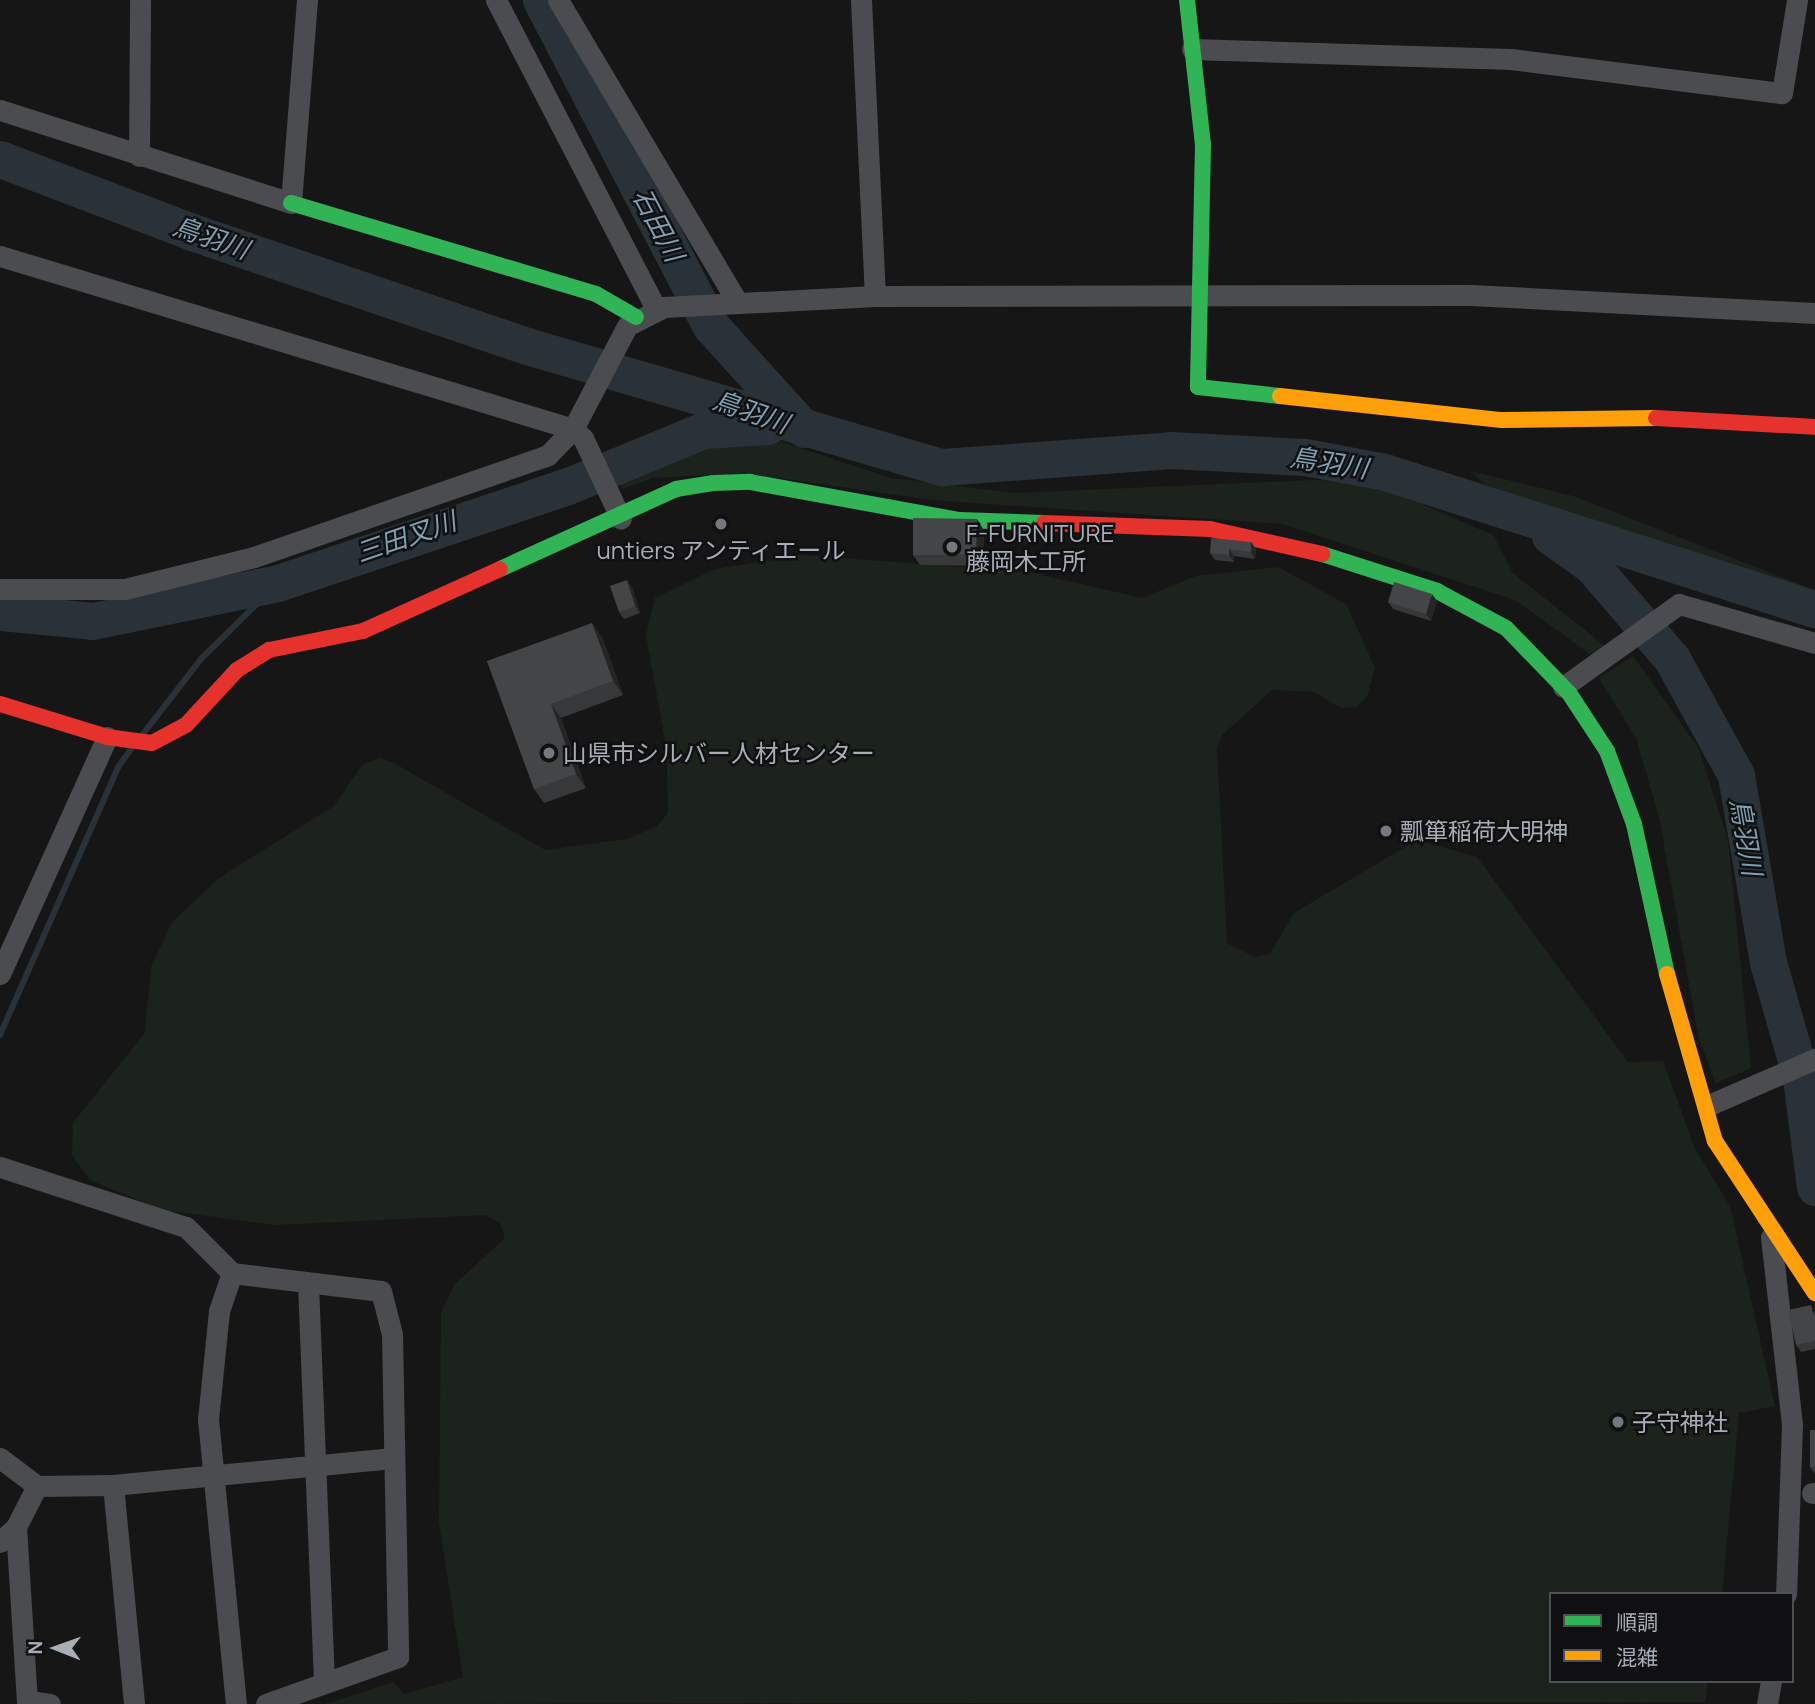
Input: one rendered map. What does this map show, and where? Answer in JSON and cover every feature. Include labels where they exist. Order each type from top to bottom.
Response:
[{"type":"street","points":[[139,156],[140,0]]},
{"type":"street","points":[[291,203],[307,0]]},
{"type":"street","points":[[496,0],[661,308]]},
{"type":"street","points":[[558,0],[731,301]]},
{"type":"street","points":[[861,0],[876,296]]},
{"type":"street","points":[[1187,0],[1203,144],[1199,387],[1502,420],[1642,417],[1815,427]]},
{"type":"street","points":[[1192,49],[1511,59],[1782,93],[1797,0]]},
{"type":"street","points":[[0,110],[139,156],[596,295],[632,321]]},
{"type":"street","points":[[0,256],[578,433]]},
{"type":"street","points":[[618,513],[578,433],[581,408],[632,321],[661,308],[731,301],[876,296],[1201,299],[1471,295],[1815,313]]},
{"type":"street","points":[[0,589],[125,589],[254,557],[548,455],[578,433]]},
{"type":"street","points":[[0,704],[116,740],[152,743],[186,725],[237,670],[269,650],[363,631],[618,513],[676,489],[750,482],[960,520],[1210,529],[1286,542],[1437,591],[1506,628],[1563,687],[1607,751],[1634,824],[1715,1141],[1771,1235],[1815,1293]]},
{"type":"street","points":[[1563,687],[1679,604],[1815,643]]},
{"type":"street","points":[[0,974],[116,740]]},
{"type":"street","points":[[1705,1106],[1814,1059]]},
{"type":"street","points":[[0,1167],[187,1227],[232,1273],[381,1291],[388,1307],[398,1657],[324,1679],[266,1704]]},
{"type":"street","points":[[1771,1235],[1792,1425],[1786,1592]]},
{"type":"street","points":[[232,1273],[219,1311],[208,1419],[236,1704]]},
{"type":"street","points":[[308,1284],[324,1679]]},
{"type":"street","points":[[0,1458],[37,1486],[113,1485],[393,1458]]},
{"type":"street","points":[[113,1485],[134,1704]]},
{"type":"street","points":[[0,1542],[16,1527],[37,1486]]},
{"type":"street","points":[[16,1527],[35,1703]]},
{"type":"street","points":[[1768,1704],[1771,1683]]},
{"type":"shaded area","points":[[734,434],[770,438],[890,478],[1015,493],[1315,480],[1373,483],[1493,535],[1513,573],[1605,646],[1590,654],[1515,600],[1282,524],[932,500],[744,473],[653,478],[623,489],[615,476],[670,451]]},
{"type":"shaded area","points":[[1470,471],[1573,496],[1815,590],[1815,629],[1658,577],[1566,515],[1494,493]]},
{"type":"shaded area","points":[[802,555],[1029,572],[1142,598],[1196,576],[1278,567],[1346,604],[1375,668],[1367,697],[1356,707],[1341,708],[1314,692],[1272,690],[1222,735],[1217,749],[1227,943],[1255,957],[1270,954],[1294,913],[1417,840],[1477,857],[1628,1062],[1663,1061],[1695,1149],[1730,1206],[1775,1406],[1739,1413],[1722,1592],[1549,1592],[1549,1683],[1708,1683],[1705,1702],[326,1704],[393,1682],[404,1694],[463,1677],[439,1522],[441,1313],[455,1284],[505,1238],[500,1223],[485,1215],[275,1225],[163,1210],[90,1180],[72,1155],[73,1123],[145,1033],[151,967],[172,922],[219,878],[334,806],[362,765],[379,758],[394,763],[545,850],[628,839],[657,826],[668,813],[666,746],[646,635],[655,598],[715,569]]},
{"type":"shaded area","points":[[1633,656],[1699,749],[1728,840],[1751,1068],[1716,1083],[1699,1039],[1659,817],[1636,738],[1599,678]]},
{"type":"building","name":"F-FURNITURE 藤岡木工所","points":[[913,518],[977,519],[976,555],[913,555]]},
{"type":"building","points":[[1211,538],[1251,542],[1251,552],[1229,549],[1229,555],[1210,553]]},
{"type":"building","points":[[627,580],[635,606],[619,612],[610,586]]},
{"type":"building","points":[[1394,582],[1432,594],[1426,614],[1388,602]]},
{"type":"building","name":"山県市シルバー人材センター","points":[[592,623],[613,681],[551,704],[576,774],[534,789],[487,661]]},
{"type":"building","points":[[1811,1305],[1815,1315],[1815,1341],[1796,1345],[1788,1310]]},
{"type":"building","points":[[1810,1430],[1815,1430],[1815,1467],[1810,1467]]},
{"type":"waterway","name":"石田川","points":[[541,0],[711,326],[804,429]]},
{"type":"waterway","name":"鳥羽川","points":[[0,159],[192,232],[527,346],[942,467],[1171,450],[1305,457],[1385,472],[1815,609]]},
{"type":"waterway","name":"三田叉川","points":[[0,612],[93,621],[278,583],[568,486],[704,430],[768,426]]},
{"type":"waterway","name":"鳥羽川","points":[[1550,536],[1591,565],[1672,659],[1736,775],[1768,962],[1801,1078],[1815,1187]]},
{"type":"waterway","points":[[143,734],[201,659],[278,583]]},
{"type":"waterway","points":[[0,1035],[118,767],[132,748]]},
{"type":"traffic: fast","points":[[1187,0],[1203,144],[1198,387],[1280,396]]},
{"type":"traffic: fast","points":[[291,203],[596,294],[636,317]]},
{"type":"traffic: fast","points":[[500,569],[676,489],[713,483],[750,482],[960,520],[1044,523]]},
{"type":"traffic: fast","points":[[1322,554],[1437,591],[1506,628],[1569,693],[1607,751],[1634,824],[1667,974]]},
{"type":"traffic: slow","points":[[1280,396],[1502,420],[1656,418]]},
{"type":"traffic: slow","points":[[1667,974],[1715,1141],[1815,1293]]},
{"type":"traffic: jam","points":[[1656,418],[1815,427]]},
{"type":"traffic: jam","points":[[1044,523],[1210,529],[1322,554]]},
{"type":"traffic: jam","points":[[0,704],[107,737],[152,743],[186,725],[237,670],[269,650],[363,631],[500,569]]},
{"type":"place","name":"untiers アンティエール","points":[[721,524]]},
{"type":"place","name":"F-FURNITURE 藤岡木工所","points":[[952,547]]},
{"type":"place","name":"山県市シルバー人材センター","points":[[549,753]]},
{"type":"place","name":"瓢箪稲荷大明神","points":[[1386,831]]},
{"type":"place","name":"子守神社","points":[[1618,1422]]}]
